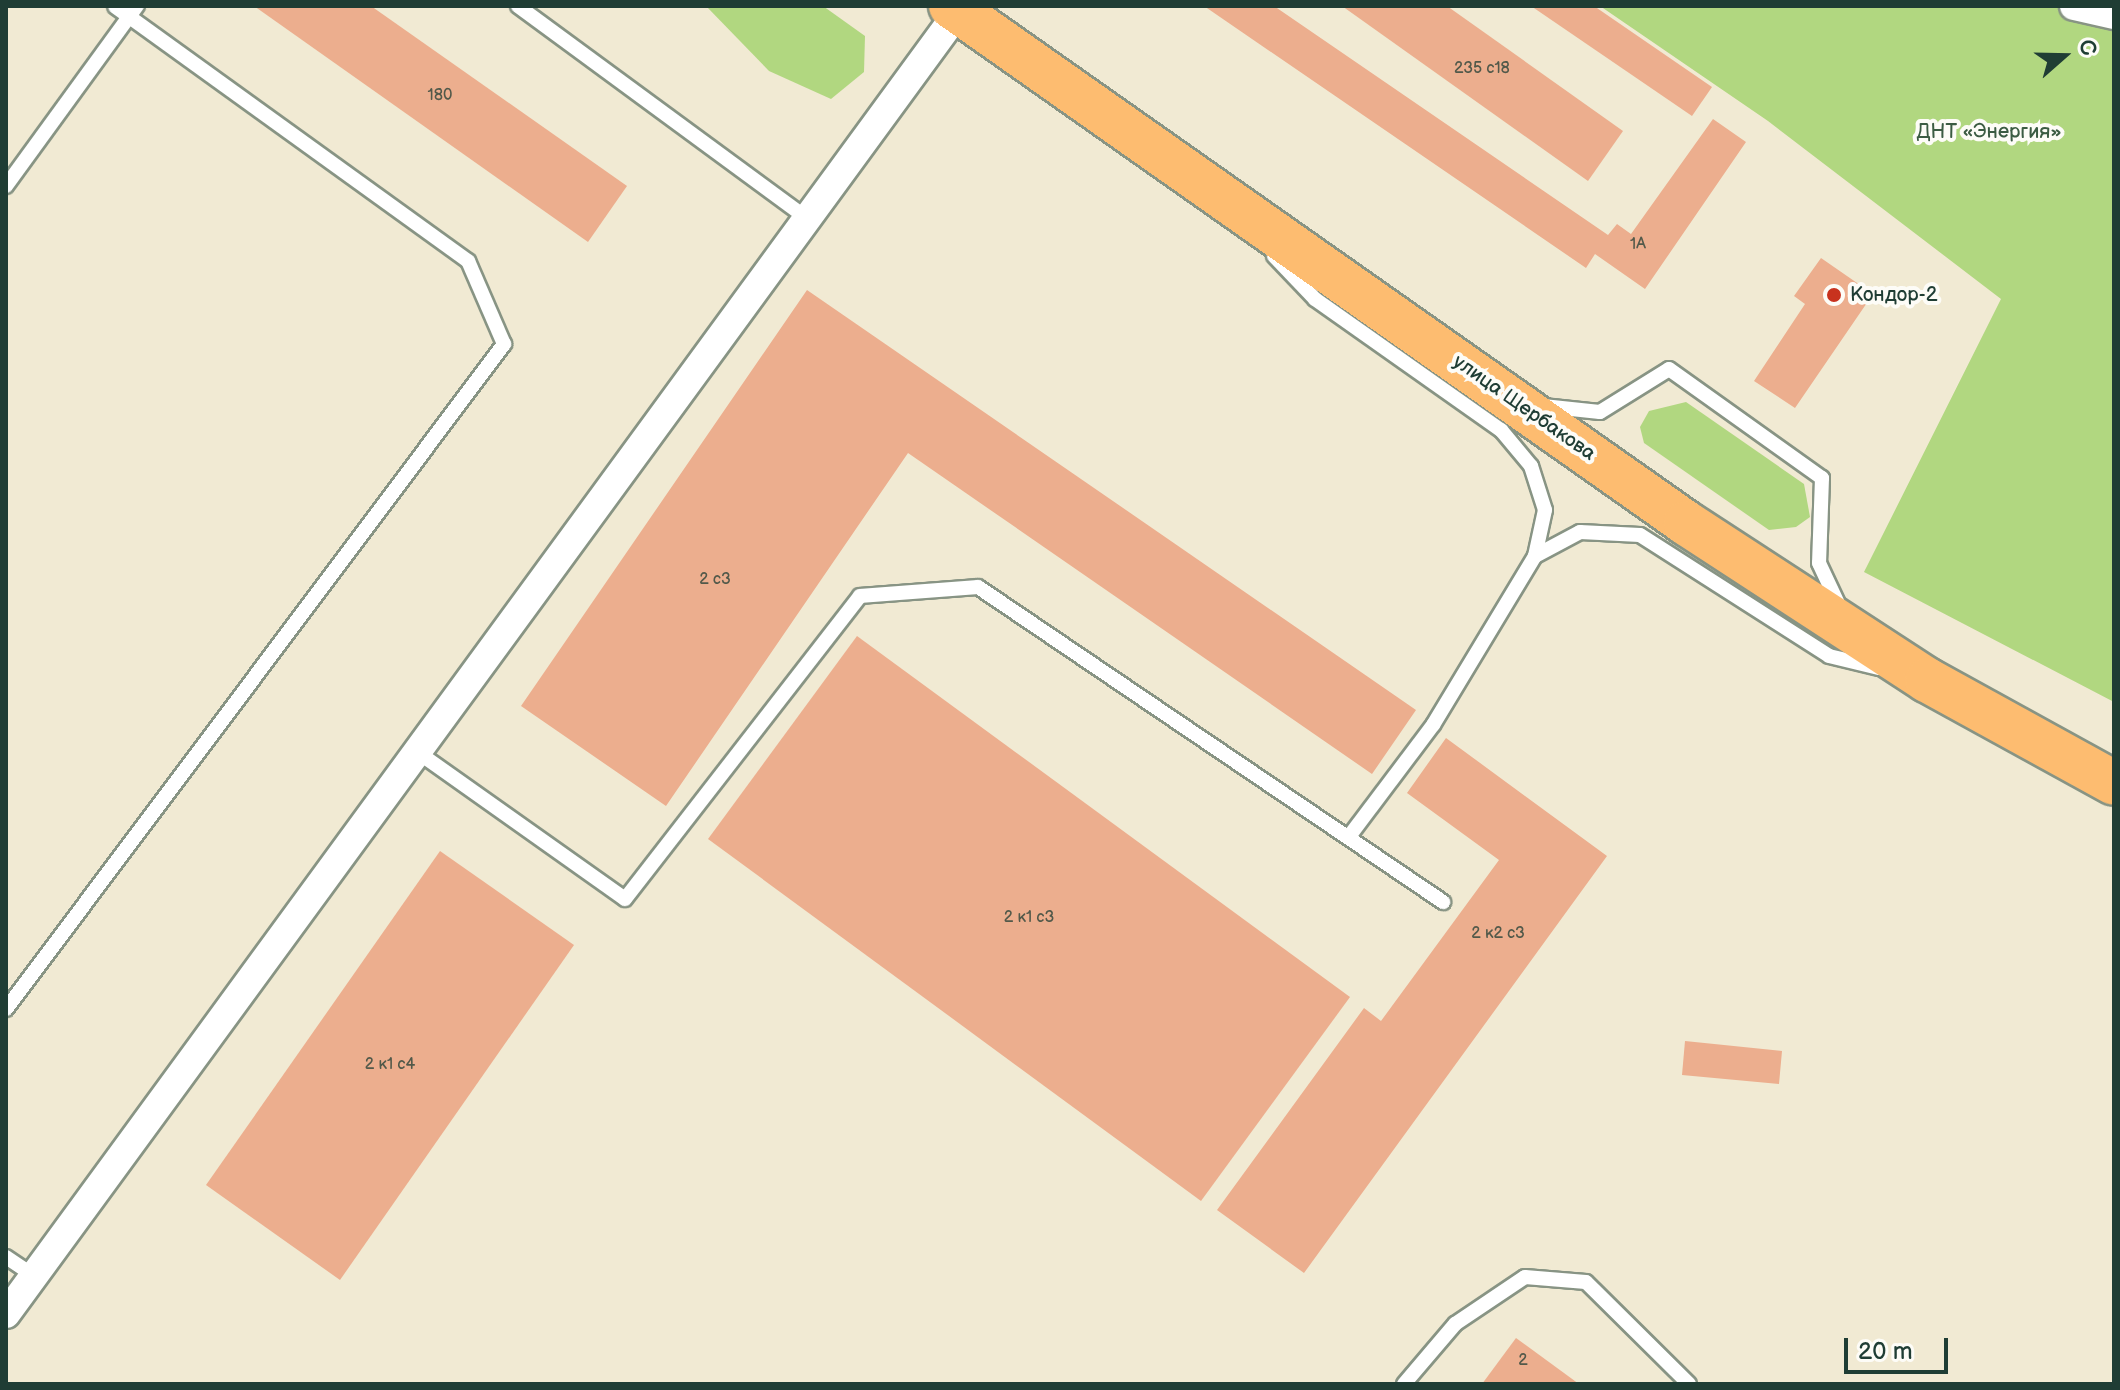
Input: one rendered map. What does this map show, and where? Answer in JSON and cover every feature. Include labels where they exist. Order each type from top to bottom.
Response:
[{"type":"main road","name":"улица Щербакова","points":[[955,9],[1515,402],[1927,680],[2114,783]]},
{"type":"street","points":[[2074,6],[2114,15]]},
{"type":"street","points":[[6,1314],[419,753],[955,9]]},
{"type":"lane","points":[[6,1009],[504,344],[468,261],[133,11],[115,6]]},
{"type":"lane","points":[[518,6],[807,218]]},
{"type":"lane","points":[[6,186],[133,11]]},
{"type":"lane","points":[[1208,186],[1315,299],[1501,430],[1531,466],[1545,510],[1535,556],[1433,725],[1351,834]]},
{"type":"lane","points":[[1515,402],[1600,412],[1669,369],[1822,478],[1819,563],[1850,628]]},
{"type":"lane","points":[[1535,556],[1580,532],[1640,535],[1829,656],[1927,680]]},
{"type":"lane","points":[[419,753],[625,899],[860,596],[978,587],[1351,834],[1443,902]]},
{"type":"lane","points":[[6,1257],[34,1276]]},
{"type":"lane","points":[[1404,1384],[1455,1324],[1525,1277],[1586,1282],[1689,1384]]},
{"type":"green space","points":[[706,6],[823,6],[865,36],[864,72],[831,99],[769,71]]},
{"type":"green space","name":"ДНТ «Энергия»","points":[[1600,6],[2114,6],[2114,702],[1864,572],[2001,299],[1768,121]]},
{"type":"green space","points":[[1686,402],[1804,484],[1810,517],[1796,527],[1769,530],[1644,443],[1640,427],[1649,411]]},
{"type":"building","points":[[254,6],[371,6],[627,186],[588,242]]},
{"type":"building","points":[[1204,6],[1274,6],[1608,235],[1617,224],[1631,234],[1713,119],[1746,142],[1645,289],[1595,254],[1586,268]]},
{"type":"building","points":[[1342,6],[1447,6],[1623,131],[1588,181]]},
{"type":"building","points":[[1531,6],[1594,6],[1712,87],[1692,116]]},
{"type":"building","points":[[1821,258],[1873,294],[1795,408],[1754,381],[1805,304],[1794,296]]},
{"type":"building","points":[[807,290],[1416,710],[1372,774],[908,453],[666,806],[521,706]]},
{"type":"building","points":[[857,636],[1350,997],[1201,1201],[708,839]]},
{"type":"building","points":[[1446,738],[1607,856],[1304,1273],[1217,1210],[1364,1008],[1381,1021],[1499,860],[1407,793]]},
{"type":"building","points":[[440,851],[574,945],[340,1280],[206,1185]]},
{"type":"building","points":[[1685,1041],[1782,1051],[1779,1084],[1682,1075]]},
{"type":"building","points":[[1516,1338],[1579,1384],[1482,1384]]},
{"type":"place","name":"Кондор-2","points":[[1834,295]]}]
